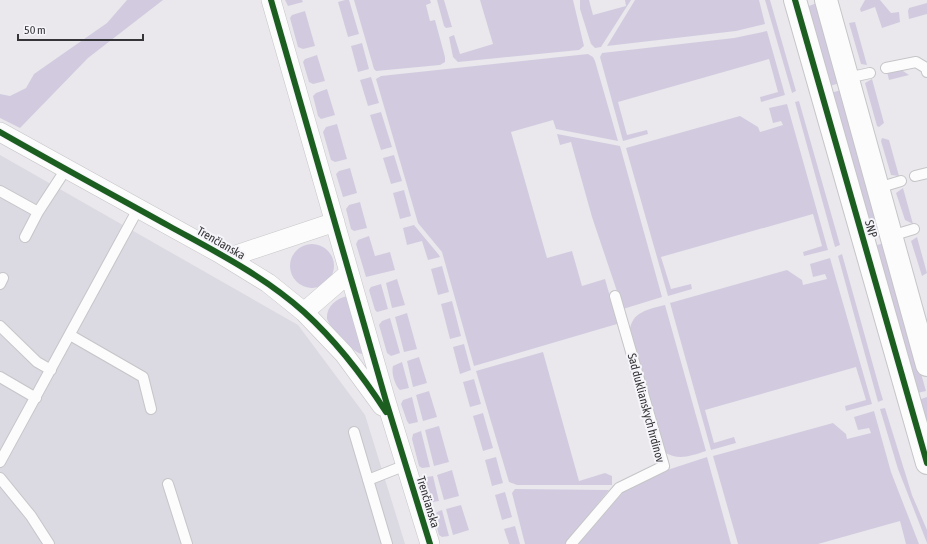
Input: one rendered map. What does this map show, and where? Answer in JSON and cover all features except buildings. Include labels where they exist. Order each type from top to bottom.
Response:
[{"type":"street","name":"Trenčianska","points":[[271,0],[349,273],[430,544]]},
{"type":"street","name":"SNP","points":[[795,0],[927,463]]},
{"type":"street","name":"SNP","points":[[826,0],[891,236],[924,342],[927,365]]},
{"type":"street","name":"Trenčianska","points":[[0,132],[227,258],[268,284],[304,312],[344,354],[369,385],[392,420]]},
{"type":"street","points":[[227,258],[335,222]]},
{"type":"street","points":[[304,312],[349,273]]},
{"type":"lane","points":[[886,68],[916,62],[926,68],[927,72]]},
{"type":"lane","points":[[847,78],[870,73]]},
{"type":"lane","points":[[25,236],[38,212],[66,169]]},
{"type":"lane","points":[[915,176],[927,173]]},
{"type":"lane","points":[[878,188],[901,181]]},
{"type":"lane","points":[[0,191],[38,212]]},
{"type":"lane","points":[[0,462],[138,209]]},
{"type":"lane","points":[[891,236],[914,229]]},
{"type":"lane","name":"Sad duklianskych hrdinov","points":[[571,544],[619,488],[664,466],[615,296]]},
{"type":"lane","points":[[0,326],[37,362],[51,370]]},
{"type":"lane","points":[[70,335],[143,377],[151,409]]},
{"type":"lane","points":[[0,377],[36,398]]},
{"type":"lane","points":[[354,432],[387,544]]},
{"type":"lane","points":[[368,480],[406,465]]},
{"type":"lane","points":[[0,478],[32,516],[49,544]]},
{"type":"lane","points":[[168,484],[187,544]]},
{"type":"shaded area","points":[[127,0],[163,0],[88,58],[20,128],[0,118],[0,94],[10,96],[26,88],[34,74],[107,23]]},
{"type":"shaded area","points":[[285,0],[302,0],[303,2],[288,6]]},
{"type":"shaded area","points":[[349,0],[359,34],[348,37],[338,2]]},
{"type":"shaded area","points":[[354,0],[430,0],[431,3],[426,5],[430,21],[435,20],[445,62],[440,65],[376,71],[374,69]]},
{"type":"shaded area","points":[[437,0],[444,0],[452,27],[446,28],[444,26]]},
{"type":"shaded area","points":[[480,0],[573,0],[584,46],[579,50],[458,62],[453,57],[449,37],[454,35],[460,54],[493,44]]},
{"type":"shaded area","points":[[580,0],[589,0],[593,15],[626,6],[625,0],[631,0],[601,47],[595,48],[591,44],[580,9]]},
{"type":"shaded area","points":[[635,0],[759,0],[765,24],[736,31],[607,46]]},
{"type":"shaded area","points":[[765,0],[770,0],[796,91],[792,93]]},
{"type":"shaded area","points":[[865,0],[880,0],[891,13],[899,12],[900,22],[882,28],[875,7],[861,12],[860,9]]},
{"type":"shaded area","points":[[817,3],[840,83],[826,87],[803,8]]},
{"type":"shaded area","points":[[927,3],[927,14],[909,19],[909,8]]},
{"type":"shaded area","points":[[305,11],[315,46],[303,49],[298,47],[290,18],[292,15]]},
{"type":"shaded area","points":[[855,22],[867,65],[861,64],[849,23]]},
{"type":"shaded area","points":[[767,31],[785,95],[761,102],[760,97],[778,92],[769,59],[618,102],[627,135],[647,130],[648,134],[623,141],[600,57],[602,53],[734,38]]},
{"type":"shaded area","points":[[362,43],[369,69],[358,72],[351,46]]},
{"type":"shaded area","points":[[588,54],[593,57],[595,61],[618,141],[556,129],[553,120],[511,132],[547,258],[572,251],[582,286],[605,279],[617,324],[474,366],[442,252],[418,223],[376,79],[381,76]]},
{"type":"shaded area","points":[[317,55],[325,81],[313,84],[309,82],[303,62],[305,59]]},
{"type":"shaded area","points":[[900,69],[909,75],[889,80],[887,72]]},
{"type":"shaded area","points":[[371,77],[379,103],[368,106],[360,80]]},
{"type":"shaded area","points":[[872,79],[884,123],[879,127],[877,126],[865,83]]},
{"type":"shaded area","points":[[327,89],[335,115],[321,119],[318,116],[313,96],[316,93]]},
{"type":"shaded area","points":[[841,90],[882,236],[868,241],[827,94]]},
{"type":"shaded area","points":[[799,101],[840,245],[835,247],[795,102]]},
{"type":"shaded area","points":[[787,104],[828,250],[804,256],[803,252],[822,246],[813,214],[661,257],[671,289],[691,284],[692,289],[668,296],[626,148],[740,116],[758,127],[760,132],[783,125],[781,121],[773,123],[769,108]]},
{"type":"shaded area","points":[[381,112],[392,147],[381,150],[370,115]]},
{"type":"shaded area","points":[[337,124],[347,159],[335,162],[331,160],[323,132],[326,127]]},
{"type":"shaded area","points":[[557,134],[620,146],[662,297],[623,309],[592,217],[571,142],[560,145]]},
{"type":"shaded area","points":[[882,138],[889,140],[899,176],[891,175],[881,141]]},
{"type":"shaded area","points":[[0,155],[298,325],[365,415],[405,544],[0,544]]},
{"type":"shaded area","points":[[394,155],[402,181],[391,184],[383,158]]},
{"type":"shaded area","points":[[350,168],[357,193],[343,197],[336,174],[339,171]]},
{"type":"shaded area","points":[[903,188],[913,224],[905,220],[896,193]]},
{"type":"shaded area","points":[[404,190],[411,216],[400,219],[393,193]]},
{"type":"shaded area","points":[[360,202],[367,228],[354,231],[351,229],[346,209],[349,205]]},
{"type":"shaded area","points":[[414,225],[440,257],[428,260],[422,241],[407,245],[403,228]]},
{"type":"shaded area","points":[[369,236],[375,256],[390,252],[395,270],[366,277],[356,244],[358,240]]},
{"type":"shaded area","points":[[917,237],[927,273],[922,276],[911,241]]},
{"type":"shaded area","points":[[884,243],[926,391],[913,394],[870,247]]},
{"type":"shaded area","points":[[308,244],[316,244],[328,250],[334,262],[334,270],[328,282],[316,288],[308,288],[296,282],[290,270],[290,262],[296,250]]},
{"type":"shaded area","points":[[842,254],[883,400],[878,402],[838,256]]},
{"type":"shaded area","points":[[830,258],[872,404],[846,411],[845,406],[866,400],[856,367],[705,410],[714,443],[734,437],[736,443],[711,450],[670,303],[787,270],[802,280],[803,285],[827,279],[825,274],[813,277],[810,264]]},
{"type":"shaded area","points":[[442,266],[449,292],[438,295],[431,269]]},
{"type":"shaded area","points":[[397,279],[405,305],[392,308],[386,283]]},
{"type":"shaded area","points":[[381,284],[388,309],[377,312],[369,290],[371,287]]},
{"type":"shaded area","points":[[348,296],[364,354],[355,351],[343,341],[327,319],[330,307],[336,301]]},
{"type":"shaded area","points":[[452,301],[461,336],[450,339],[441,304]]},
{"type":"shaded area","points":[[665,305],[706,451],[685,457],[669,455],[664,452],[630,331],[631,325],[637,315],[647,310]]},
{"type":"shaded area","points":[[407,313],[417,349],[404,352],[395,317]]},
{"type":"shaded area","points":[[390,318],[400,353],[391,356],[387,353],[379,325],[382,321]]},
{"type":"shaded area","points":[[464,344],[471,370],[460,374],[453,347]]},
{"type":"shaded area","points":[[543,352],[579,481],[605,473],[612,476],[612,485],[517,485],[509,482],[476,371]]},
{"type":"shaded area","points":[[419,357],[427,383],[413,387],[407,361]]},
{"type":"shaded area","points":[[402,362],[409,388],[400,390],[395,382],[393,366]]},
{"type":"shaded area","points":[[474,379],[481,404],[470,407],[463,382]]},
{"type":"shaded area","points":[[429,391],[437,417],[423,421],[416,395]]},
{"type":"shaded area","points":[[412,397],[418,422],[409,424],[401,404],[403,400]]},
{"type":"shaded area","points":[[927,397],[927,445],[915,401]]},
{"type":"shaded area","points":[[885,408],[912,495],[927,530],[927,543],[898,469],[880,409]]},
{"type":"shaded area","points":[[874,411],[891,472],[919,544],[906,544],[900,521],[818,544],[738,544],[713,456],[833,423],[846,434],[847,439],[871,433],[869,428],[858,430],[854,417]]},
{"type":"shaded area","points":[[483,413],[493,448],[483,451],[473,416]]},
{"type":"shaded area","points":[[439,426],[449,462],[434,466],[425,430]]},
{"type":"shaded area","points":[[421,431],[430,467],[422,468],[419,466],[412,439],[413,434]]},
{"type":"shaded area","points":[[496,457],[503,483],[492,486],[485,460]]},
{"type":"shaded area","points":[[707,457],[731,544],[578,544],[625,490],[646,477]]},
{"type":"shaded area","points":[[452,470],[459,496],[444,500],[437,475]]},
{"type":"shaded area","points":[[433,476],[439,501],[433,502],[429,501],[424,483],[427,477]]},
{"type":"shaded area","points":[[515,489],[609,490],[565,544],[525,544],[512,493]]},
{"type":"shaded area","points":[[505,492],[512,517],[502,520],[495,495]]},
{"type":"shaded area","points":[[461,505],[469,530],[453,535],[446,509]]},
{"type":"shaded area","points":[[442,510],[449,536],[442,537],[439,535],[434,517],[437,512]]},
{"type":"shaded area","points":[[515,526],[520,544],[509,544],[504,529]]},
{"type":"cycle path","points":[[271,0],[386,401],[430,544]]},
{"type":"cycle path","points":[[795,0],[927,463]]},
{"type":"cycle path","points":[[0,132],[222,255],[273,287],[316,323],[338,347],[368,385],[386,412]]}]
